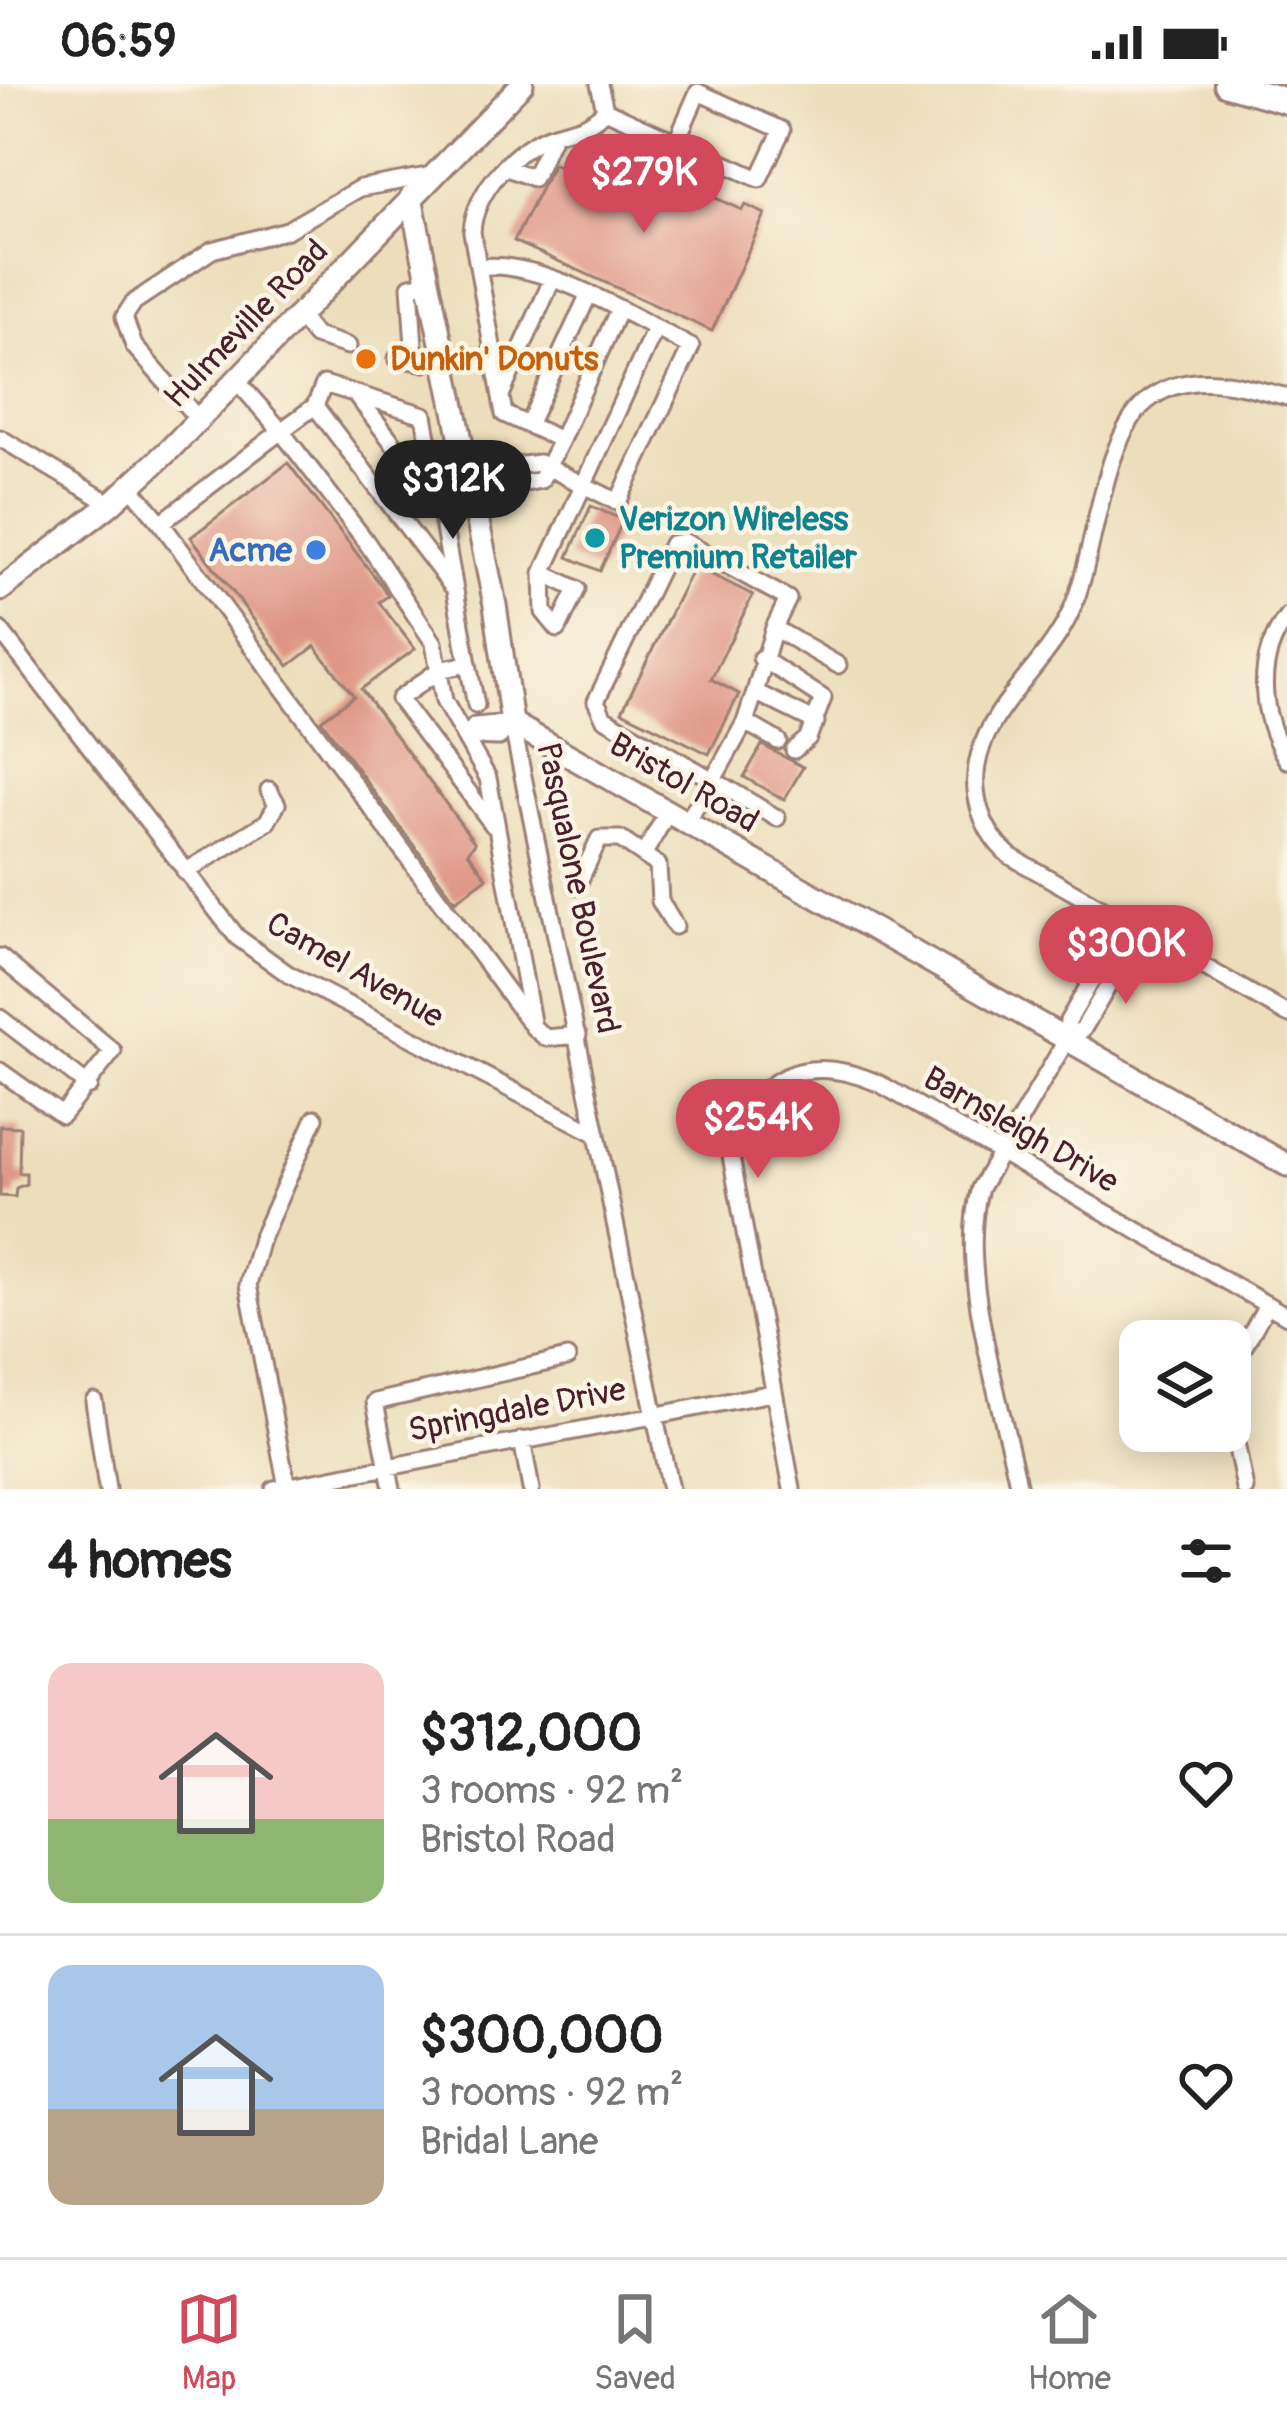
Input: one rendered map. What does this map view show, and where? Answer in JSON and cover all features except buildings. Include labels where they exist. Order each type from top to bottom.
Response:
[{"type":"highway","points":[[1227,84],[1287,101]]},
{"type":"main road","name":"Hulmeville Road","points":[[0,590],[130,488],[523,84]]},
{"type":"main road","points":[[411,197],[470,483],[512,723]]},
{"type":"main road","name":"Bristol Road","points":[[512,723],[1287,1165]]},
{"type":"street","points":[[560,440],[503,414],[472,218],[477,203],[531,145],[595,121],[605,110],[602,85]]},
{"type":"street","points":[[605,110],[676,142],[759,179],[782,130],[698,92],[676,142]]},
{"type":"street","points":[[507,168],[533,178],[554,134]]},
{"type":"street","points":[[200,420],[134,346],[124,317],[134,302],[212,250],[287,230],[360,188],[433,176]]},
{"type":"street","points":[[470,483],[539,463],[618,502],[691,347],[552,280],[499,265],[480,267]]},
{"type":"street","points":[[501,397],[552,280]]},
{"type":"street","points":[[430,282],[410,286],[406,360],[425,363],[443,351]]},
{"type":"street","points":[[528,425],[588,296]]},
{"type":"street","points":[[550,469],[619,311]]},
{"type":"street","points":[[300,317],[315,336],[348,346]]},
{"type":"street","points":[[543,573],[655,329]]},
{"type":"street","points":[[1287,397],[1193,380],[1160,393],[1137,412],[1113,464],[1073,608],[1037,669],[994,724],[978,758],[976,794],[986,826],[1001,849],[1287,1014]]},
{"type":"street","points":[[237,382],[365,540],[434,644],[444,701],[488,778],[533,1027]]},
{"type":"street","points":[[161,523],[315,406],[323,385],[424,415],[476,705]]},
{"type":"street","points":[[355,393],[439,502]]},
{"type":"street","points":[[315,406],[454,590]]},
{"type":"street","points":[[0,438],[111,504]]},
{"type":"street","points":[[130,488],[161,523],[533,1027],[546,1038],[578,1035]]},
{"type":"street","points":[[645,852],[712,780],[745,722],[761,658],[788,599],[685,542],[672,544],[596,701],[604,718],[712,780],[778,818]]},
{"type":"street","points":[[1287,617],[1270,647],[1264,686],[1270,727],[1287,760]]},
{"type":"street","points":[[774,628],[838,665]]},
{"type":"street","name":"Camel Avenue","points":[[0,630],[237,937],[273,964],[597,1134]]},
{"type":"street","points":[[761,658],[818,692],[823,708],[794,750]]},
{"type":"street","points":[[468,664],[439,670],[399,699],[494,827]]},
{"type":"street","points":[[755,692],[816,722]]},
{"type":"street","points":[[745,722],[778,741]]},
{"type":"street","points":[[466,736],[500,736],[512,723]]},
{"type":"street","name":"Pasqualone Boulevard","points":[[512,723],[670,1489]]},
{"type":"street","points":[[185,872],[273,817],[277,804],[269,790]]},
{"type":"street","points":[[577,886],[586,859],[604,837],[645,852],[658,866],[660,901],[675,926]]},
{"type":"street","points":[[1019,1489],[971,1251],[972,1214],[998,1152],[1066,1041],[1083,1029],[1133,927]]},
{"type":"street","points":[[0,956],[110,1045],[112,1057],[62,1115],[0,1071]]},
{"type":"street","points":[[0,1018],[89,1086]]},
{"type":"street","name":"Barnsleigh Drive","points":[[792,1489],[732,1176],[738,1129],[762,1090],[807,1069],[851,1071],[1287,1316]]},
{"type":"street","points":[[280,1488],[248,1285],[261,1239],[315,1118]]},
{"type":"street","points":[[1251,1332],[1267,1305]]},
{"type":"street","points":[[392,1489],[375,1402],[567,1358]]},
{"type":"street","name":"Springdale Drive","points":[[280,1488],[772,1393]]},
{"type":"street","points":[[94,1401],[107,1489]]},
{"type":"street","points":[[522,1440],[531,1489]]},
{"type":"street","points":[[1237,1452],[1244,1489]]},
{"type":"place","name":"Dunkin' Donuts","points":[[366,359]]},
{"type":"place","name":"Verizon Wireless Premium Retailer","points":[[595,538]]},
{"type":"place","name":"Acme","points":[[316,550]]}]
